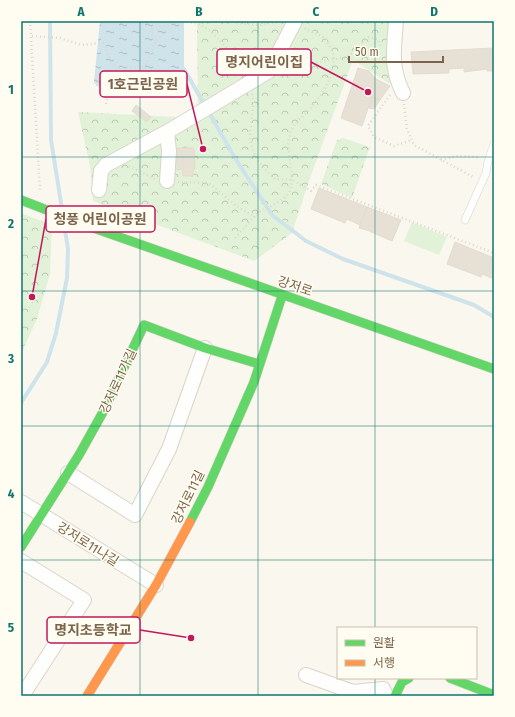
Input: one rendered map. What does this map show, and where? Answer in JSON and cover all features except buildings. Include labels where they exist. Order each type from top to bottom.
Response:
[{"type":"street","points":[[396,21],[393,66],[396,78],[404,93]]},
{"type":"street","points":[[99,190],[101,172],[106,165],[167,132],[269,71],[290,23]]},
{"type":"street","points":[[167,132],[169,151],[167,181]]},
{"type":"street","points":[[21,200],[41,208]]},
{"type":"street","name":"강저로","points":[[41,208],[282,296],[494,369]]},
{"type":"street","name":"강저로11길","points":[[87,696],[156,585],[208,487],[254,382],[282,296]]},
{"type":"street","name":"강저로11가길","points":[[68,473],[103,412],[144,325],[205,348],[260,364]]},
{"type":"street","points":[[21,547],[68,473],[135,515],[169,449],[205,348]]},
{"type":"street","name":"강저로11나길","points":[[21,502],[156,585]]},
{"type":"street","points":[[21,561],[84,600],[22,696]]},
{"type":"street","points":[[306,675],[353,692],[383,689],[386,696]]},
{"type":"street","points":[[395,696],[402,682],[407,679]]},
{"type":"street","points":[[453,679],[494,695]]},
{"type":"lane","points":[[465,220],[486,173],[488,161],[494,144]]},
{"type":"lane","points":[[486,173],[494,176]]},
{"type":"path","points":[[30,21],[41,208]]},
{"type":"path","points":[[155,44],[150,30],[184,21],[193,22],[208,28],[245,68],[250,82],[254,106],[250,127],[250,146],[261,167],[275,179],[293,180],[311,190],[316,185],[494,253]]},
{"type":"path","points":[[234,21],[236,23],[260,25],[290,23],[306,28],[325,38],[333,54],[328,85],[306,113],[297,121],[290,135],[289,162],[293,180],[288,194],[261,212],[235,238]]},
{"type":"path","points":[[106,104],[108,95],[146,84],[144,67],[155,44],[168,24]]},
{"type":"path","points":[[32,36],[60,38],[81,45],[103,43],[114,68],[144,67]]},
{"type":"path","points":[[269,71],[347,57],[368,37],[377,39],[388,53],[394,54]]},
{"type":"path","points":[[412,140],[394,146],[374,137],[368,126],[389,95],[404,93],[407,129],[412,140],[414,145],[473,177]]},
{"type":"path","points":[[440,160],[455,156],[478,157]]},
{"type":"path","points":[[117,159],[139,172],[157,179],[167,181],[209,183],[235,206],[255,217]]},
{"type":"green space","points":[[197,21],[401,21],[398,89],[353,60],[310,178],[292,233],[254,261],[93,201],[90,166],[78,112],[198,118]]},
{"type":"green space","points":[[343,138],[370,147],[352,198],[321,184],[337,140]]},
{"type":"green space","points":[[21,213],[52,225],[50,274],[37,319],[21,354]]},
{"type":"green space","points":[[412,222],[447,237],[439,255],[404,241]]},
{"type":"water","points":[[100,21],[184,21],[184,69],[182,89],[149,90],[146,85],[104,88],[97,86],[94,82]]},
{"type":"waterway","points":[[50,21],[51,140],[62,209]]},
{"type":"waterway","points":[[184,69],[235,158],[272,215],[306,241],[343,259],[474,305],[494,317]]},
{"type":"waterway","points":[[21,403],[47,362],[56,333],[67,278],[68,249],[64,224]]},
{"type":"traffic: fast","points":[[21,200],[88,226],[494,369]]},
{"type":"traffic: fast","points":[[190,522],[208,487],[254,382],[282,296]]},
{"type":"traffic: fast","points":[[21,547],[79,455],[103,412],[144,325],[205,348],[259,364]]},
{"type":"traffic: fast","points":[[395,696],[402,682],[407,679]]},
{"type":"traffic: fast","points":[[453,679],[494,695]]},
{"type":"traffic: slow","points":[[87,696],[156,585],[190,522]]},
{"type":"place","name":"명지어린이집","points":[[368,92]]},
{"type":"place","name":"1호근린공원","points":[[203,149]]},
{"type":"place","name":"청풍 어린이공원","points":[[32,297]]},
{"type":"place","name":"명지초등학교","points":[[191,638]]}]
